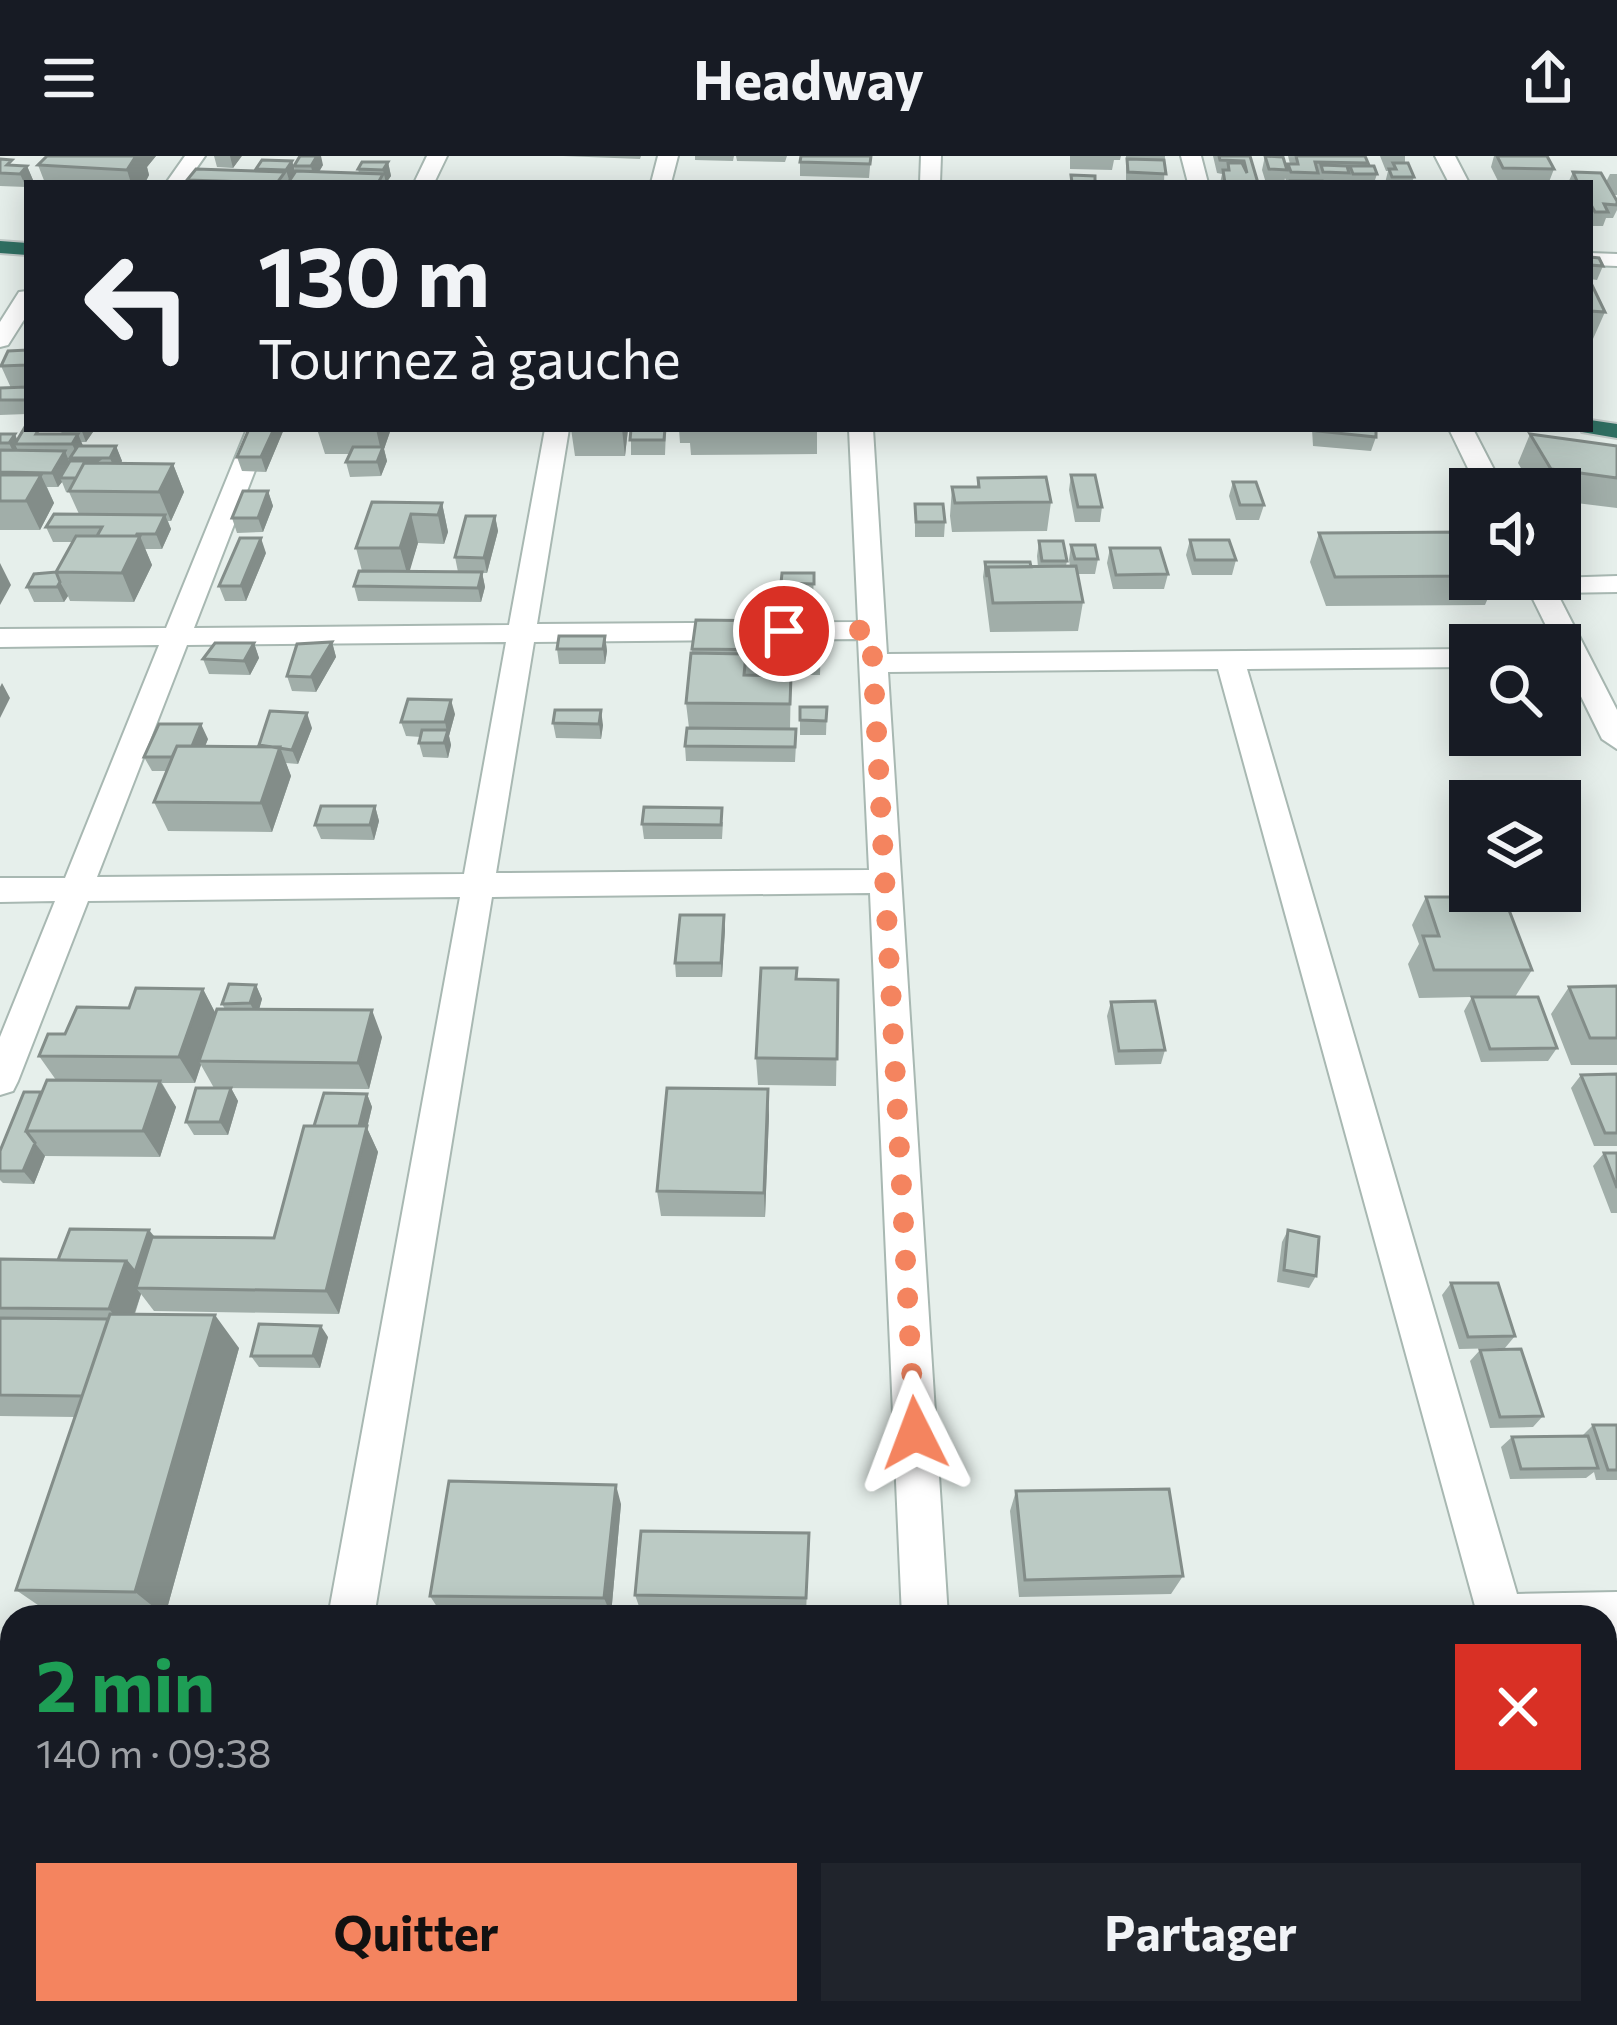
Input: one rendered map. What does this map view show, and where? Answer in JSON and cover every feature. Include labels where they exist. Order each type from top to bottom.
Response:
[{"type":"street","points":[[0,340],[24,302]]},
{"type":"street","points":[[0,1082],[259,432]]},
{"type":"street","points":[[352,1605],[555,432]]},
{"type":"street","points":[[861,432],[924,1605]]},
{"type":"street","points":[[1462,432],[1480,468]]},
{"type":"street","points":[[1581,583],[1617,584]]},
{"type":"street","points":[[0,638],[520,634],[1230,660],[1449,658]]},
{"type":"street","points":[[1230,660],[1498,1605]]},
{"type":"street","points":[[1581,679],[1617,739]]},
{"type":"street","points":[[0,890],[885,880]]},
{"type":"building","points":[[47,156],[136,156],[127,170],[38,165]]},
{"type":"building","points":[[300,156],[317,156],[311,166],[294,166]]},
{"type":"building","points":[[801,156],[871,156],[870,164],[800,162]]},
{"type":"building","points":[[1219,156],[1250,156],[1257,180],[1225,180],[1228,163],[1242,163],[1247,173],[1244,161],[1220,160]]},
{"type":"building","points":[[1265,156],[1283,157],[1287,170],[1269,169]]},
{"type":"building","points":[[1296,156],[1365,156],[1368,163],[1315,162],[1318,173],[1291,172],[1288,164],[1298,164]]},
{"type":"building","points":[[1497,156],[1547,156],[1554,169],[1503,168]]},
{"type":"building","points":[[0,159],[12,160],[7,165],[27,166],[20,174],[0,173]]},
{"type":"building","points":[[1127,159],[1164,160],[1166,174],[1128,172]]},
{"type":"building","points":[[262,160],[292,161],[286,170],[256,169]]},
{"type":"building","points":[[362,162],[388,162],[383,170],[358,169]]},
{"type":"building","points":[[1393,163],[1408,163],[1414,177],[1392,177]]},
{"type":"building","points":[[1321,165],[1347,166],[1349,173],[1323,172]]},
{"type":"building","points":[[1350,166],[1374,166],[1377,174],[1353,174]]},
{"type":"building","points":[[196,169],[285,172],[279,180],[187,180]]},
{"type":"building","points":[[296,171],[383,174],[380,180],[290,180]]},
{"type":"building","points":[[1573,172],[1601,173],[1617,205],[1604,204],[1608,212],[1595,212],[1593,180],[1577,180]]},
{"type":"building","points":[[1071,175],[1095,176],[1095,180],[1072,180]]},
{"type":"building","points":[[1593,287],[1605,312],[1593,311]]},
{"type":"building","points":[[24,350],[24,365],[1,366],[8,351]]},
{"type":"building","points":[[24,387],[24,400],[0,400],[0,388]]},
{"type":"building","points":[[24,429],[36,434],[78,434],[72,444],[15,444]]},
{"type":"building","points":[[248,432],[273,432],[261,457],[237,457]]},
{"type":"building","points":[[631,432],[665,432],[664,440],[630,440]]},
{"type":"building","points":[[1327,432],[1376,432],[1376,437]]},
{"type":"building","points":[[0,434],[15,434],[9,443],[0,443]]},
{"type":"building","points":[[1530,434],[1617,446],[1617,478],[1581,473],[1581,468],[1550,468]]},
{"type":"building","points":[[78,446],[116,446],[110,458],[70,458]]},
{"type":"building","points":[[353,447],[383,447],[377,462],[346,462]]},
{"type":"building","points":[[0,450],[65,451],[52,473],[0,472]]},
{"type":"building","points":[[70,461],[97,461],[84,463],[76,478],[60,478]]},
{"type":"building","points":[[84,463],[173,464],[159,492],[69,491]]},
{"type":"building","points":[[0,475],[41,475],[26,501],[0,501]]},
{"type":"building","points":[[1071,475],[1095,475],[1102,507],[1078,507]]},
{"type":"building","points":[[1046,477],[1051,502],[955,503],[952,487],[979,487],[978,478]]},
{"type":"building","points":[[1233,482],[1256,482],[1264,505],[1240,505]]},
{"type":"building","points":[[243,491],[268,491],[258,518],[232,518]]},
{"type":"building","points":[[372,502],[442,503],[438,515],[411,514],[400,548],[356,548]]},
{"type":"building","points":[[915,504],[943,504],[945,522],[916,522]]},
{"type":"building","points":[[54,514],[165,515],[156,534],[97,536],[102,527],[46,527]]},
{"type":"building","points":[[466,516],[495,516],[484,558],[455,557]]},
{"type":"building","points":[[1449,532],[1449,576],[1335,577],[1319,533]]},
{"type":"building","points":[[76,536],[140,536],[122,573],[56,572]]},
{"type":"building","points":[[240,538],[261,538],[241,586],[219,586]]},
{"type":"building","points":[[1190,540],[1229,540],[1236,560],[1195,560]]},
{"type":"building","points":[[1039,541],[1063,541],[1067,561],[1042,561]]},
{"type":"building","points":[[1071,545],[1095,545],[1098,559],[1075,559]]},
{"type":"building","points":[[1110,548],[1160,548],[1168,574],[1116,575]]},
{"type":"building","points":[[985,562],[1030,562],[1031,567],[988,567],[987,577]]},
{"type":"building","points":[[1076,566],[1083,602],[993,603],[988,567]]},
{"type":"building","points":[[359,571],[482,572],[478,588],[354,586]]},
{"type":"building","points":[[56,572],[57,587],[27,587],[34,574]]},
{"type":"building","points":[[782,573],[814,573],[814,584],[781,583]]},
{"type":"building","points":[[696,620],[785,621],[784,650],[692,649]]},
{"type":"building","points":[[559,636],[605,636],[603,649],[557,649]]},
{"type":"building","points":[[791,637],[821,638],[820,661],[790,660]]},
{"type":"building","points":[[332,642],[311,677],[287,676],[297,644]]},
{"type":"building","points":[[215,643],[254,643],[244,661],[203,659]]},
{"type":"building","points":[[691,653],[746,654],[744,675],[791,676],[790,704],[686,703]]},
{"type":"building","points":[[757,668],[781,668],[780,675],[757,675]]},
{"type":"building","points":[[408,699],[451,700],[445,722],[401,722]]},
{"type":"building","points":[[800,707],[827,707],[826,721],[800,720]]},
{"type":"building","points":[[555,710],[601,710],[599,724],[553,723]]},
{"type":"building","points":[[270,711],[307,713],[292,750],[259,745]]},
{"type":"building","points":[[159,724],[201,724],[192,746],[177,746],[172,757],[144,757]]},
{"type":"building","points":[[687,728],[796,729],[795,747],[685,746]]},
{"type":"building","points":[[422,730],[448,730],[444,743],[419,743]]},
{"type":"building","points":[[177,746],[280,747],[261,803],[154,802]]},
{"type":"building","points":[[321,806],[375,806],[370,825],[315,825]]},
{"type":"building","points":[[644,807],[722,808],[721,825],[642,824]]},
{"type":"building","points":[[1426,897],[1449,897],[1449,912],[1510,912],[1532,970],[1434,970],[1423,936],[1439,936]]},
{"type":"building","points":[[680,915],[724,915],[721,963],[675,963]]},
{"type":"building","points":[[761,968],[797,968],[796,979],[838,980],[837,1059],[756,1058]]},
{"type":"building","points":[[229,984],[256,985],[250,1003],[222,1004]]},
{"type":"building","points":[[1617,986],[1617,1038],[1590,1038],[1569,987]]},
{"type":"building","points":[[136,988],[203,989],[179,1057],[39,1056],[48,1034],[65,1034],[77,1007],[129,1008]]},
{"type":"building","points":[[1472,997],[1538,997],[1557,1048],[1490,1049]]},
{"type":"building","points":[[1155,1001],[1165,1050],[1119,1051],[1111,1002]]},
{"type":"building","points":[[217,1009],[372,1010],[358,1063],[199,1061]]},
{"type":"building","points":[[1617,1074],[1617,1133],[1605,1133],[1581,1075]]},
{"type":"building","points":[[47,1080],[160,1081],[143,1131],[26,1131]]},
{"type":"building","points":[[196,1088],[231,1088],[220,1122],[186,1122]]},
{"type":"building","points":[[667,1088],[768,1089],[764,1193],[657,1191]]},
{"type":"building","points":[[24,1092],[41,1092],[26,1131],[35,1143],[23,1171],[0,1171],[0,1151]]},
{"type":"building","points":[[324,1093],[367,1094],[359,1126],[314,1126]]},
{"type":"building","points":[[304,1126],[367,1126],[326,1291],[136,1288],[152,1237],[274,1238]]},
{"type":"building","points":[[1604,1153],[1617,1153],[1617,1188]]},
{"type":"building","points":[[70,1229],[149,1230],[135,1272],[126,1261],[58,1260]]},
{"type":"building","points":[[1288,1230],[1319,1237],[1316,1276],[1284,1270]]},
{"type":"building","points":[[0,1259],[126,1261],[109,1309],[0,1308]]},
{"type":"building","points":[[1451,1283],[1498,1283],[1515,1336],[1468,1337]]},
{"type":"building","points":[[110,1314],[215,1315],[135,1592],[16,1590]]},
{"type":"building","points":[[0,1318],[108,1319],[82,1396],[0,1395]]},
{"type":"building","points":[[259,1324],[321,1326],[313,1356],[251,1356]]},
{"type":"building","points":[[1521,1349],[1543,1416],[1500,1417],[1480,1350]]},
{"type":"building","points":[[1593,1425],[1617,1425],[1617,1470],[1608,1470]]},
{"type":"building","points":[[1588,1436],[1598,1468],[1521,1469],[1512,1437]]},
{"type":"building","points":[[449,1481],[616,1485],[604,1598],[430,1596]]},
{"type":"building","points":[[1169,1489],[1183,1576],[1025,1580],[1016,1491]]},
{"type":"building","points":[[641,1531],[809,1533],[806,1598],[635,1595]]},
{"type":"route","points":[[784,631],[871,630],[915,1433]]}]
